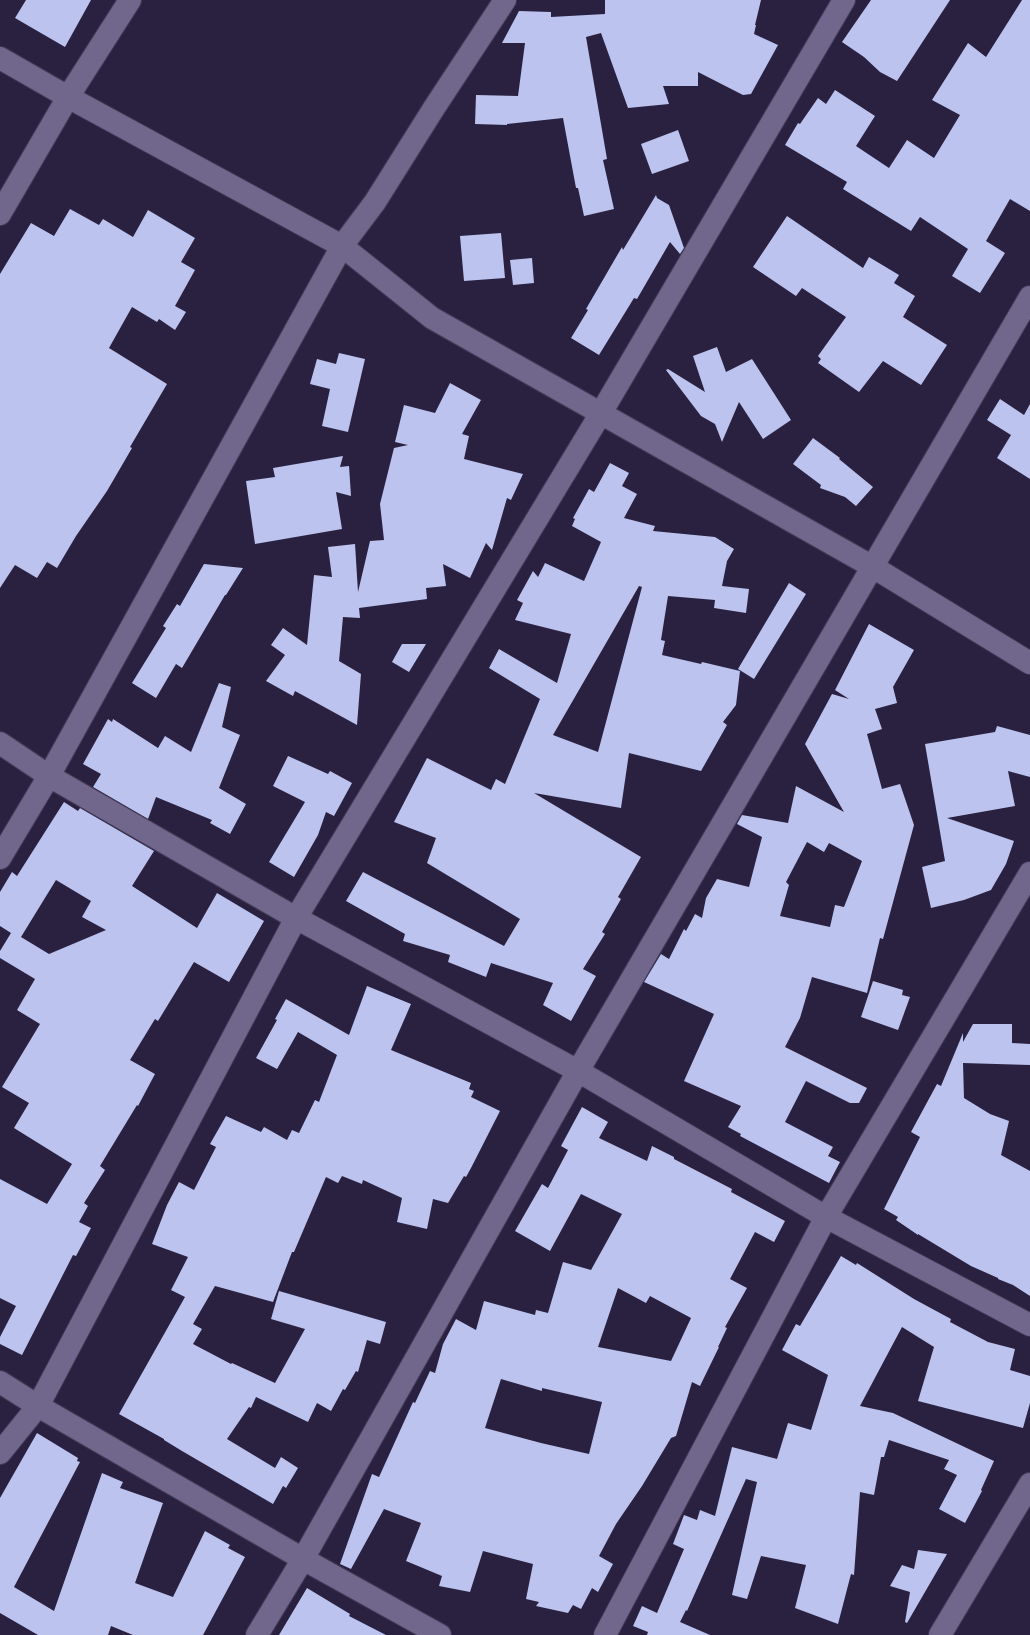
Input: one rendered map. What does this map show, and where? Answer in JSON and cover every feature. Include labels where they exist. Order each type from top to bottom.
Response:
[{"type":"street","points":[[0,214],[68,97],[130,0]]},
{"type":"street","points":[[0,858],[49,776],[342,246],[375,202],[434,108],[505,0]]},
{"type":"street","points":[[0,1453],[38,1406],[296,918],[601,413],[844,0]]},
{"type":"street","points":[[0,58],[68,97],[342,246],[432,318],[873,567],[1030,663]]},
{"type":"street","points":[[257,1635],[303,1559],[578,1071],[1030,297]]},
{"type":"street","points":[[0,743],[49,776],[296,918],[578,1071],[826,1217],[1030,1325]]},
{"type":"street","points":[[605,1635],[826,1217],[1030,873]]},
{"type":"street","points":[[0,1382],[38,1406],[303,1559],[440,1635]]},
{"type":"street","points":[[940,1635],[1030,1484]]},
{"type":"building","points":[[26,0],[91,0],[65,47],[15,18]]},
{"type":"building","points":[[605,0],[761,0],[754,34],[778,45],[751,94],[743,95],[698,72],[698,86],[663,86],[669,104],[628,108],[601,33],[586,37],[607,159],[603,160],[614,209],[584,216],[578,188],[576,188],[563,118],[507,125],[475,124],[476,95],[518,96],[525,43],[502,43],[519,11],[551,12],[551,17],[605,14]]},
{"type":"building","points":[[871,0],[950,0],[897,81],[880,72],[864,57],[842,42]]},
{"type":"building","points":[[1022,0],[1030,0],[1030,211],[1010,199],[986,241],[1005,253],[980,293],[952,276],[968,249],[920,217],[911,231],[843,189],[847,182],[785,145],[798,123],[800,124],[818,98],[826,104],[835,90],[875,116],[856,146],[889,168],[907,140],[934,158],[960,115],[932,100],[968,43],[986,57]]},
{"type":"building","points":[[678,130],[689,161],[652,174],[641,144]]},
{"type":"building","points":[[656,195],[657,198],[669,205],[684,248],[680,254],[670,242],[637,299],[634,298],[599,355],[571,338],[622,247],[623,250]]},
{"type":"building","points":[[70,209],[99,225],[103,219],[133,237],[148,210],[195,238],[181,262],[195,270],[175,306],[186,312],[175,330],[159,319],[157,322],[132,307],[109,348],[167,384],[130,447],[132,448],[107,491],[76,536],[57,568],[47,562],[37,578],[15,565],[0,588],[0,274],[31,223],[54,236]]},
{"type":"building","points":[[787,216],[863,268],[869,257],[899,275],[894,283],[915,296],[903,317],[947,345],[921,385],[883,361],[859,392],[818,363],[821,359],[818,356],[846,317],[802,288],[796,296],[753,267]]},
{"type":"building","points":[[501,233],[505,278],[464,281],[460,236]]},
{"type":"building","points":[[532,258],[534,283],[513,285],[510,260]]},
{"type":"building","points":[[717,347],[726,372],[752,359],[791,420],[763,439],[739,402],[722,442],[715,424],[701,416],[666,370],[668,369],[705,392],[693,356]]},
{"type":"building","points":[[339,353],[365,359],[348,432],[322,426],[330,389],[310,384],[317,359],[336,364]]},
{"type":"building","points":[[450,383],[481,400],[462,434],[469,436],[464,459],[523,474],[511,500],[507,498],[492,550],[486,543],[470,578],[443,564],[446,586],[426,588],[427,599],[359,608],[360,618],[343,617],[339,661],[361,674],[357,725],[295,691],[293,696],[266,681],[285,655],[271,645],[283,628],[307,645],[314,575],[332,577],[328,547],[355,544],[358,592],[370,541],[384,540],[380,504],[394,448],[408,445],[395,442],[404,405],[435,413]]},
{"type":"building","points":[[1000,399],[1024,415],[1030,404],[1030,479],[997,458],[1011,435],[987,420]]},
{"type":"building","points":[[813,438],[840,458],[839,459],[873,487],[856,506],[845,497],[820,488],[821,485],[793,464]]},
{"type":"building","points":[[343,456],[340,467],[349,466],[351,496],[336,492],[342,529],[255,544],[246,481],[275,477],[273,468]]},
{"type":"building","points":[[610,463],[629,473],[622,486],[637,494],[624,518],[655,526],[653,531],[715,537],[734,549],[727,561],[722,586],[749,589],[746,613],[714,608],[715,600],[668,596],[661,640],[665,641],[662,655],[740,671],[736,705],[723,722],[727,725],[701,771],[629,753],[621,808],[534,793],[641,857],[618,897],[621,899],[602,932],[605,934],[583,969],[596,976],[571,1021],[543,1005],[553,983],[491,963],[486,977],[448,962],[450,955],[403,941],[405,934],[346,901],[363,872],[504,946],[520,919],[427,863],[436,838],[394,822],[427,758],[491,790],[496,779],[505,784],[540,699],[489,668],[499,649],[557,683],[571,634],[515,620],[523,603],[517,600],[533,571],[538,577],[545,563],[584,581],[601,542],[572,526],[575,519],[573,518],[589,489],[594,492]],"holes":[[[639,586],[642,587],[598,752],[553,735]]]},
{"type":"building","points":[[204,564],[243,568],[225,595],[182,668],[176,664],[156,698],[132,683],[166,628],[163,626],[177,604],[180,606]]},
{"type":"building","points":[[789,583],[806,594],[754,679],[738,669]]},
{"type":"building","points":[[869,624],[914,650],[893,687],[897,703],[875,709],[882,729],[867,734],[882,789],[900,784],[914,825],[883,939],[880,938],[867,993],[812,977],[800,1018],[785,1047],[867,1088],[859,1103],[850,1103],[806,1081],[785,1122],[833,1147],[828,1156],[840,1162],[829,1183],[740,1136],[741,1134],[728,1127],[741,1106],[684,1081],[714,1014],[644,982],[661,954],[669,959],[684,929],[686,931],[695,914],[702,918],[706,898],[717,879],[749,887],[762,837],[737,824],[742,815],[788,823],[796,786],[844,812],[805,744],[832,694],[849,699],[835,690]],"holes":[[[807,842],[824,852],[829,843],[862,861],[844,907],[835,905],[830,927],[780,916],[789,885],[786,882]]]},
{"type":"building","points":[[402,644],[426,644],[409,672],[392,662]]},
{"type":"building","points":[[219,683],[231,687],[222,727],[240,735],[219,788],[246,804],[230,834],[210,823],[212,820],[156,797],[148,819],[93,787],[101,774],[83,764],[108,719],[112,722],[113,719],[158,748],[165,736],[191,752]]},
{"type":"building","points":[[997,726],[1030,735],[1030,777],[1008,771],[1015,806],[947,818],[1014,841],[1006,864],[991,890],[964,900],[931,908],[922,867],[945,861],[925,744],[995,732]]},
{"type":"building","points":[[288,756],[328,774],[330,771],[352,783],[334,816],[326,812],[318,835],[294,877],[269,862],[305,802],[273,786]]},
{"type":"building","points":[[64,802],[78,811],[80,808],[154,851],[132,886],[197,928],[217,893],[264,921],[229,982],[194,962],[158,1021],[155,1019],[130,1060],[155,1074],[138,1106],[137,1105],[100,1166],[105,1170],[84,1203],[88,1206],[79,1222],[91,1228],[76,1256],[73,1255],[22,1355],[0,1344],[0,1337],[16,1306],[0,1298],[0,1179],[47,1204],[72,1164],[14,1128],[29,1103],[2,1087],[40,1024],[17,1010],[35,979],[0,958],[0,951],[11,933],[0,926],[0,892],[12,872],[17,876]],"holes":[[[56,880],[91,901],[82,917],[106,930],[49,954],[21,937]]]},
{"type":"building","points":[[873,981],[903,990],[902,995],[910,997],[898,1030],[861,1017]]},
{"type":"building","points":[[367,986],[411,1004],[391,1050],[471,1083],[469,1089],[474,1091],[471,1097],[500,1111],[466,1177],[464,1176],[448,1203],[433,1199],[427,1229],[397,1222],[402,1198],[363,1180],[362,1184],[342,1176],[338,1183],[326,1177],[294,1252],[292,1252],[273,1302],[215,1286],[193,1324],[202,1329],[193,1344],[231,1364],[232,1363],[275,1383],[305,1329],[271,1319],[279,1291],[386,1322],[380,1344],[367,1340],[358,1372],[356,1371],[345,1390],[343,1389],[331,1411],[317,1403],[308,1422],[256,1397],[251,1408],[249,1407],[227,1439],[275,1468],[281,1457],[298,1468],[286,1488],[283,1486],[273,1504],[119,1414],[185,1297],[171,1290],[188,1257],[152,1244],[167,1205],[179,1182],[194,1190],[216,1147],[210,1144],[226,1116],[261,1132],[264,1127],[287,1140],[292,1130],[299,1133],[315,1100],[319,1102],[337,1055],[298,1032],[277,1069],[256,1058],[277,1020],[275,1019],[286,999],[349,1035]]},
{"type":"building","points":[[973,1024],[1012,1024],[1012,1043],[1030,1044],[1030,1065],[963,1063],[964,1098],[990,1114],[1009,1121],[1001,1155],[1030,1171],[1030,1296],[1013,1285],[971,1266],[918,1235],[896,1220],[898,1217],[884,1209],[920,1137],[911,1132],[937,1084],[941,1086],[963,1033],[963,1042]]},
{"type":"building","points":[[582,1107],[608,1122],[599,1138],[647,1161],[652,1146],[732,1189],[731,1192],[785,1221],[774,1242],[755,1232],[730,1279],[747,1288],[725,1327],[727,1328],[719,1347],[700,1386],[692,1382],[676,1436],[671,1438],[642,1486],[616,1524],[599,1556],[613,1564],[598,1592],[592,1588],[581,1609],[573,1605],[568,1613],[536,1606],[539,1602],[526,1599],[533,1564],[483,1551],[470,1592],[439,1586],[442,1576],[406,1561],[421,1523],[384,1509],[351,1569],[340,1564],[372,1474],[379,1477],[413,1402],[415,1403],[430,1371],[435,1373],[443,1344],[456,1319],[476,1330],[484,1301],[535,1315],[536,1310],[548,1313],[563,1262],[591,1270],[622,1214],[581,1194],[550,1251],[515,1231],[542,1184],[548,1188],[568,1150],[561,1146]],"holes":[[[618,1288],[646,1303],[650,1296],[691,1318],[671,1361],[598,1347]],[[501,1379],[542,1391],[542,1388],[602,1402],[589,1454],[485,1428]]]},
{"type":"building","points":[[841,1256],[856,1265],[857,1263],[914,1299],[951,1319],[950,1322],[988,1342],[1015,1349],[1010,1370],[1030,1376],[1030,1403],[1023,1428],[918,1401],[934,1347],[902,1327],[860,1406],[893,1413],[994,1461],[981,1490],[982,1491],[965,1523],[939,1509],[957,1475],[944,1469],[949,1460],[889,1440],[884,1457],[881,1457],[874,1495],[860,1492],[854,1575],[851,1574],[838,1624],[795,1608],[806,1565],[761,1556],[747,1599],[732,1595],[757,1482],[746,1479],[687,1611],[686,1610],[680,1622],[710,1635],[647,1635],[648,1632],[633,1626],[642,1606],[657,1613],[684,1549],[673,1544],[684,1515],[697,1520],[700,1510],[715,1516],[732,1447],[777,1459],[788,1423],[811,1430],[828,1375],[782,1350],[796,1324],[800,1326]]},
{"type":"building","points":[[37,1433],[78,1458],[77,1461],[80,1462],[14,1587],[54,1611],[102,1473],[123,1482],[120,1488],[163,1503],[135,1583],[173,1597],[205,1531],[230,1545],[228,1548],[245,1557],[203,1635],[133,1635],[111,1626],[108,1635],[38,1635],[0,1613],[0,1498]]},
{"type":"building","points":[[918,1550],[947,1554],[907,1623],[905,1622],[910,1592],[890,1586],[902,1565],[914,1569]]},
{"type":"building","points":[[307,1588],[350,1614],[349,1616],[386,1635],[279,1635]]}]
